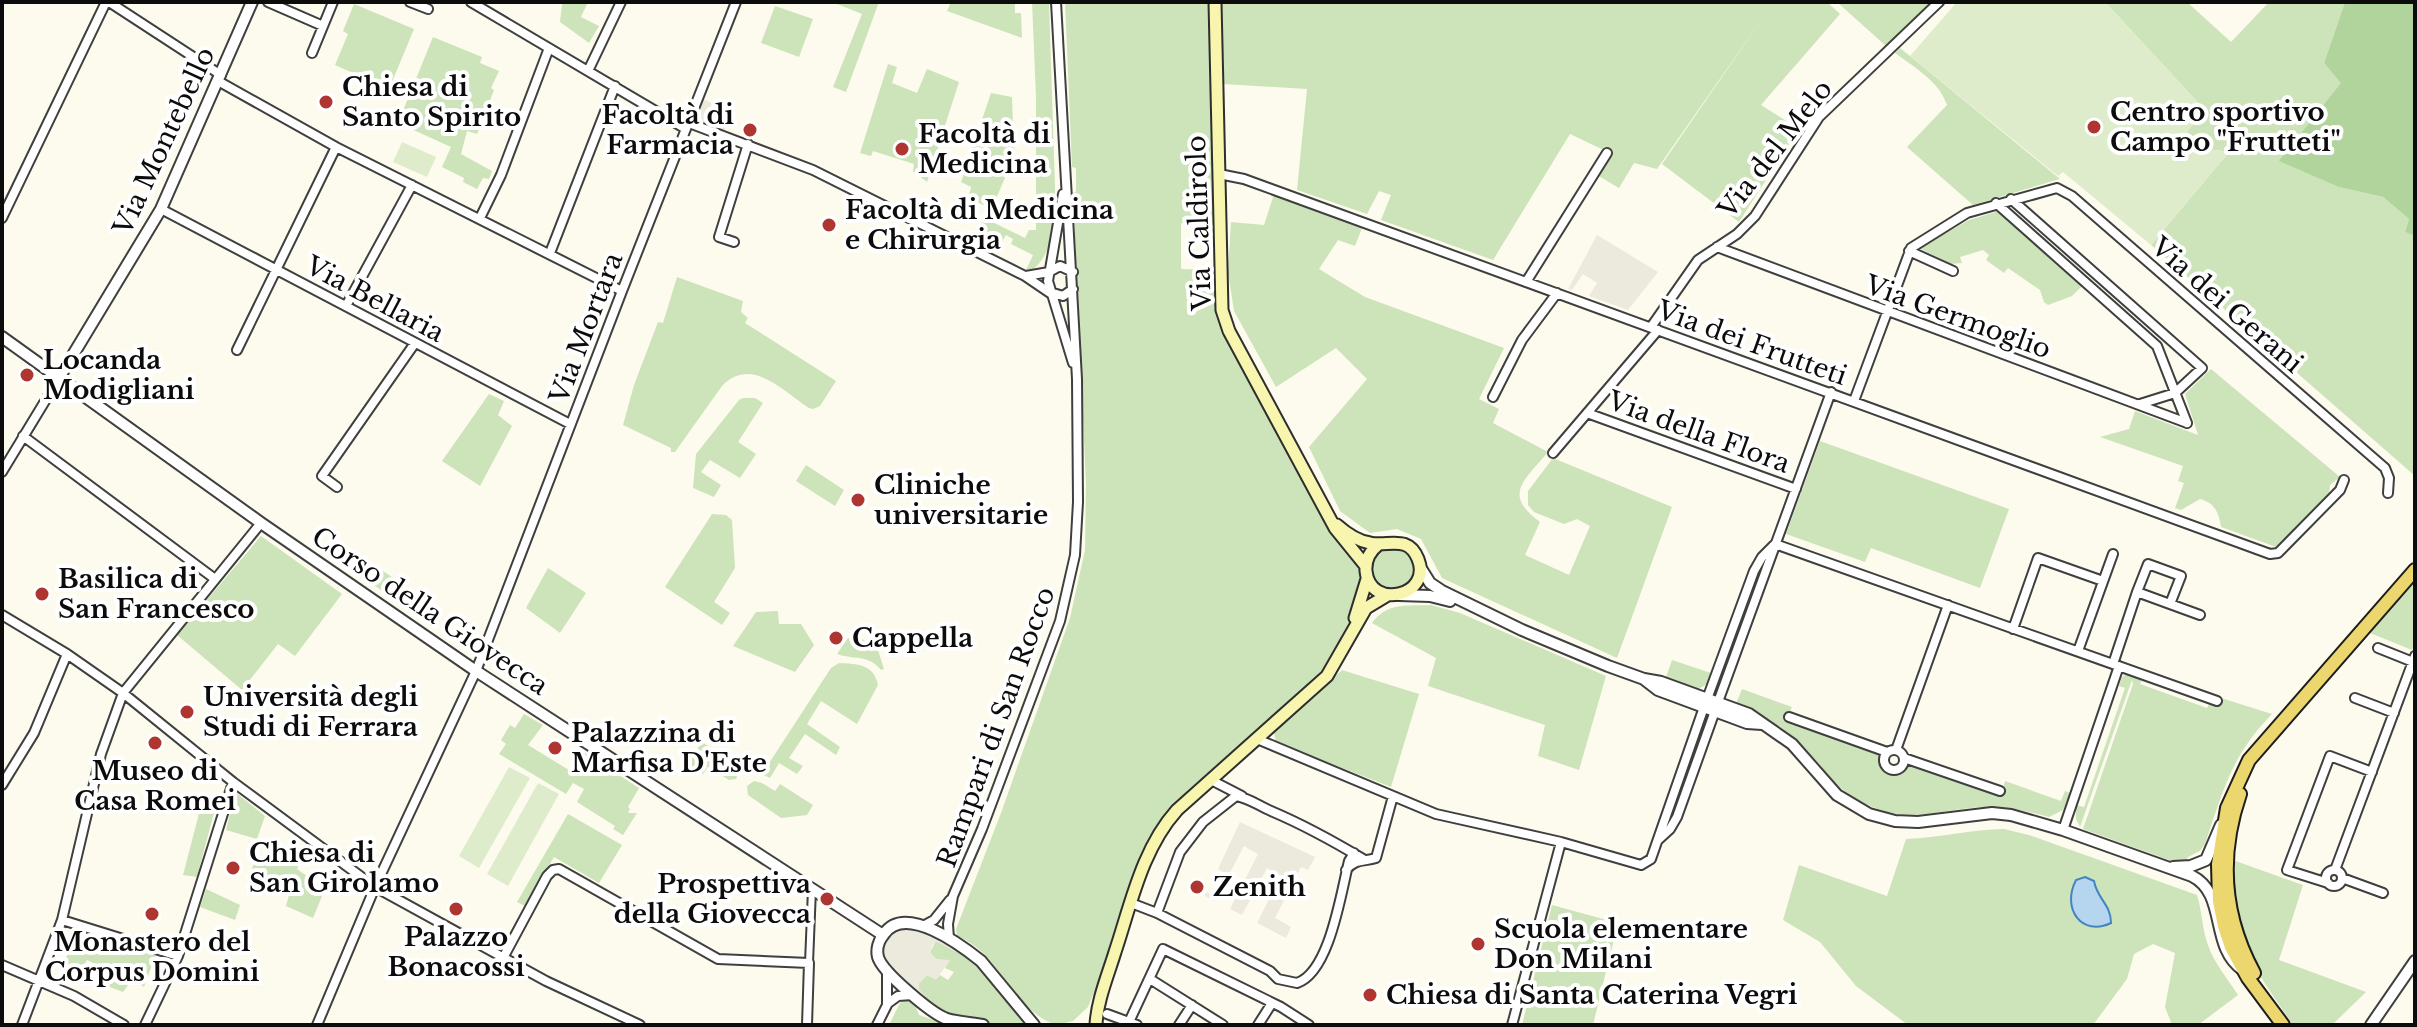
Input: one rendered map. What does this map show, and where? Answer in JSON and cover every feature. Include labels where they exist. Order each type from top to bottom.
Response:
[{"type":"main road","name":"Via Caldirolo","points":[[1215,2],[1219,289],[1225,321],[1340,537],[1365,565]]},
{"type":"main road","name":"Via Caldirolo","points":[[1326,512],[1354,537],[1379,544],[1391,541],[1407,545],[1417,556],[1420,567]]},
{"type":"main road","points":[[1351,634],[1367,579],[1365,565],[1368,555],[1379,544]]},
{"type":"main road","points":[[1085,1025],[1100,1018],[1131,903],[1161,830],[1177,810],[1327,676],[1366,608],[1415,585],[1420,567]]},
{"type":"main road","points":[[2283,1025],[2243,970],[2224,926],[2220,844],[2227,808],[2242,772],[2268,738],[2415,570]]},
{"type":"main road","points":[[1367,579],[1376,591],[1386,596]]},
{"type":"main road","points":[[2268,738],[2236,805],[2222,873],[2232,923],[2268,1005]]},
{"type":"street","points":[[2,218],[108,2],[219,78],[336,147],[622,291]]},
{"type":"street","name":"Via Montebello","points":[[59,378],[161,209],[252,2]]},
{"type":"street","points":[[268,2],[323,26]]},
{"type":"street","points":[[312,53],[333,2]]},
{"type":"street","points":[[410,2],[428,9]]},
{"type":"street","points":[[471,2],[687,126],[748,144],[813,170],[1025,276],[1050,292],[1063,296],[1073,289]]},
{"type":"street","points":[[588,71],[621,2]]},
{"type":"street","name":"Via Mortara","points":[[317,1025],[375,887],[476,671],[736,2]]},
{"type":"street","name":"Rampari di San Rocco","points":[[949,939],[953,896],[1001,777],[1068,592],[1078,510],[1073,272],[1056,2]]},
{"type":"street","name":"Via del Melo","points":[[1553,453],[1655,329],[1698,260],[1737,234],[1755,216],[1797,147],[1824,111],[1939,2]]},
{"type":"street","points":[[480,218],[501,175],[549,48]]},
{"type":"street","points":[[550,253],[615,86]]},
{"type":"street","points":[[734,242],[719,237],[748,144]]},
{"type":"street","points":[[237,350],[336,147]]},
{"type":"street","points":[[1526,282],[1607,153]]},
{"type":"street","name":"Via dei Frutteti","points":[[1219,174],[1244,179],[2270,554],[2278,553],[2340,490],[2344,480]]},
{"type":"street","name":"Rampari di San Rocco","points":[[1066,181],[1049,272],[1050,292],[1077,379]]},
{"type":"street","points":[[346,306],[412,185]]},
{"type":"street","name":"Via dei Gerani","points":[[1909,251],[1923,238],[1967,213],[2053,188],[2061,189],[2385,468],[2389,478],[2388,493]]},
{"type":"street","points":[[2011,199],[2202,368],[2175,393],[2139,405]]},
{"type":"street","points":[[1996,203],[2157,346],[2175,393]]},
{"type":"street","name":"Via Bellaria","points":[[161,209],[570,424]]},
{"type":"street","name":"Via Germoglio","points":[[1717,247],[2187,423],[2175,393]]},
{"type":"street","points":[[1854,401],[1909,251],[1953,271]]},
{"type":"street","points":[[1025,276],[1049,272],[1060,266],[1073,272]]},
{"type":"street","points":[[2097,293],[2107,283]]},
{"type":"street","points":[[1493,397],[1522,340],[1557,293]]},
{"type":"street","points":[[2124,316],[2133,307]]},
{"type":"street","points":[[2154,343],[2164,334]]},
{"type":"street","name":"Corso della Giovecca","points":[[2,337],[261,523],[476,671],[883,935]]},
{"type":"street","points":[[337,487],[322,476],[415,343]]},
{"type":"street","points":[[2,472],[59,378]]},
{"type":"street","points":[[1257,739],[1444,816],[1561,842],[1636,864],[1649,862],[1673,795],[1744,629],[1758,564],[1775,544],[1831,392]]},
{"type":"street","name":"Via della Flora","points":[[1587,413],[1796,489]]},
{"type":"street","points":[[23,436],[215,579]]},
{"type":"street","points":[[22,1025],[62,920],[101,754],[123,693],[261,523]]},
{"type":"street","points":[[1775,544],[2217,701]]},
{"type":"street","points":[[2078,651],[2113,554]]},
{"type":"street","points":[[2013,629],[2038,558],[2103,581]]},
{"type":"street","points":[[2063,830],[2148,564],[2181,576],[2170,604]]},
{"type":"street","points":[[1420,567],[1430,583],[1479,611]]},
{"type":"street","points":[[2137,592],[2200,615]]},
{"type":"street","points":[[1399,595],[1430,596],[1479,611],[1711,705],[1747,723],[1762,724],[1792,744],[1837,795],[1869,814],[1895,821],[1918,822],[2001,813],[2063,830],[2198,879],[2222,873]]},
{"type":"street","points":[[1658,840],[1677,817],[1734,626],[1747,605]]},
{"type":"street","points":[[1904,758],[1902,766],[1892,770],[1883,761],[1892,751],[1948,605]]},
{"type":"street","points":[[2,615],[67,654],[123,693],[233,782],[375,887],[503,958],[640,1025]]},
{"type":"street","points":[[1734,626],[1744,629]]},
{"type":"street","points":[[2328,883],[2327,875],[2335,870],[2414,659],[2378,648]]},
{"type":"street","points":[[2,784],[34,733],[67,654]]},
{"type":"street","points":[[2405,682],[2415,686]]},
{"type":"street","points":[[2355,698],[2394,713]]},
{"type":"street","points":[[1789,717],[2000,791]]},
{"type":"street","points":[[2342,878],[2337,886],[2287,870],[2330,756],[2372,772]]},
{"type":"street","points":[[1211,780],[1309,827],[1363,859],[1373,860],[1378,853],[1393,796]]},
{"type":"street","points":[[1211,780],[1220,788],[1225,803]]},
{"type":"street","points":[[145,1025],[178,956],[233,782]]},
{"type":"street","points":[[1673,795],[1683,799]]},
{"type":"street","points":[[1157,913],[1180,852],[1203,822],[1225,803],[1236,796],[1245,798]]},
{"type":"street","points":[[2191,866],[2209,856],[2227,808]]},
{"type":"street","points":[[1667,813],[1677,817]]},
{"type":"street","points":[[1512,1025],[1561,842]]},
{"type":"street","points":[[1131,903],[1157,913],[1270,971],[1278,979],[1297,983],[1314,972],[1324,954],[1350,856],[1354,853]]},
{"type":"street","points":[[1346,870],[1363,859]]},
{"type":"street","points":[[2159,864],[2191,866],[2222,873]]},
{"type":"street","points":[[503,958],[547,876],[556,869],[718,959],[809,963]]},
{"type":"street","points":[[2335,870],[2342,878],[2383,893]]},
{"type":"street","points":[[2198,879],[2211,895],[2230,958],[2243,970]]},
{"type":"street","points":[[807,1025],[812,889]]},
{"type":"street","name":"Rampari di San Rocco","points":[[923,926],[940,914],[953,896]]},
{"type":"street","points":[[62,920],[178,956]]},
{"type":"street","points":[[983,1025],[939,1016],[887,970],[878,956],[878,945],[889,927],[902,922],[923,926],[949,939],[981,961],[1034,1025]]},
{"type":"street","points":[[1100,1018],[1133,1023],[1163,949],[1272,1003],[1309,1025]]},
{"type":"street","points":[[2371,1025],[2415,961]]},
{"type":"street","points":[[2,965],[39,979],[124,1025]]},
{"type":"street","points":[[887,970],[887,1005]]},
{"type":"street","points":[[1150,979],[1223,1025]]},
{"type":"street","points":[[877,1025],[887,1005],[898,996],[913,995]]},
{"type":"street","points":[[1258,1025],[1272,1003]]},
{"type":"street","points":[[1179,1025],[1192,1005]]},
{"type":"street","points":[[2378,1025],[2383,1008]]},
{"type":"street","points":[[1198,1025],[1205,1014]]},
{"type":"green space","points":[[559,2],[588,2],[581,17],[599,26],[589,43],[560,22],[562,4]]},
{"type":"green space","points":[[832,2],[879,2],[846,92],[833,87],[862,14]]},
{"type":"green space","points":[[951,2],[1015,2],[1015,13],[1021,13],[1022,38],[947,11]]},
{"type":"green space","points":[[1032,2],[1049,2],[1055,198],[1049,244],[1039,264],[1030,272],[1026,270],[1033,255],[1011,244],[1013,239],[1006,235],[1000,245],[976,233],[984,218],[1025,238],[1029,230],[1036,230]]},
{"type":"green space","points":[[1065,2],[1209,2],[1213,223],[1181,223],[1181,269],[1214,270],[1216,307],[1224,333],[1336,539],[1358,564],[1361,583],[1346,636],[1332,663],[1172,809],[1088,1007],[1073,1021],[1056,1025],[1028,1007],[985,955],[957,936],[956,929],[1070,618],[1085,550],[1086,485],[1073,193],[1076,192],[1076,168],[1072,167]]},
{"type":"green space","points":[[1222,2],[1827,2],[1840,14],[1761,105],[1799,129],[1739,222],[1662,164],[1764,16],[1657,169],[1634,163],[1619,188],[1597,175],[1610,153],[1570,134],[1493,260],[1381,220],[1391,195],[1379,191],[1367,214],[1297,190],[1307,89],[1224,84]]},
{"type":"green space","points":[[1837,2],[1934,2],[1887,47]]},
{"type":"green space","name":"Centro sportivo Campo \"Frutteti\"","points":[[1957,2],[2105,2],[2204,109],[2177,145],[2229,152],[2151,245],[2063,172],[2058,176],[1910,56]]},
{"type":"green space","points":[[2105,2],[2187,2],[2231,42],[2269,2],[2345,2],[2324,63],[2341,82],[2339,187],[2383,197],[2409,219],[2405,232],[2415,236],[2415,476],[2151,245],[2229,152],[2177,145],[2204,109]]},
{"type":"green space","points":[[2345,2],[2415,2],[2415,236],[2405,232],[2409,219],[2383,197],[2339,187],[2279,161],[2341,83],[2324,63]]},
{"type":"green space","points":[[354,4],[414,29],[389,89],[335,65],[348,34],[343,31]]},
{"type":"green space","points":[[775,6],[813,19],[799,57],[761,43]]},
{"type":"green space","points":[[433,37],[482,57],[480,63],[499,71],[477,134],[467,131],[461,154],[492,171],[489,179],[483,178],[477,189],[442,167],[451,147],[398,123]]},
{"type":"green space","points":[[1900,48],[2060,179],[1973,205],[1907,147],[1947,105],[1932,82],[1895,53]]},
{"type":"green space","points":[[888,64],[897,67],[892,83],[917,93],[927,69],[959,82],[927,182],[913,171],[914,164],[873,151],[871,156],[860,153]]},
{"type":"green space","points":[[991,93],[1012,97],[1014,157],[992,208],[968,199],[971,187],[961,182]]},
{"type":"green space","points":[[402,142],[436,157],[427,177],[393,162]]},
{"type":"green space","points":[[1274,194],[1362,228],[1355,246],[1338,240],[1319,269],[1365,297],[1504,348],[1479,399],[1499,409],[1493,423],[1548,452],[1521,487],[1522,503],[1540,522],[1525,555],[1569,575],[1590,526],[1577,519],[1564,524],[1534,512],[1528,505],[1528,491],[1553,458],[1672,507],[1617,658],[1442,578],[1421,539],[1397,529],[1370,533],[1340,511],[1309,447],[1367,379],[1336,348],[1276,387],[1234,311],[1228,272],[1231,222],[1264,225]]},
{"type":"green space","points":[[1999,211],[2083,285],[2072,296],[2048,305],[2040,290],[2008,268],[2004,273],[1986,260],[1989,255],[1983,250],[1960,257],[1962,263],[1951,264],[1919,248],[1969,220]]},
{"type":"green space","points":[[677,277],[743,301],[741,312],[748,318],[745,323],[836,381],[820,406],[809,408],[766,379],[744,374],[722,386],[675,452],[623,425],[634,385],[658,322],[663,323]]},
{"type":"green space","points":[[2211,369],[2340,477],[2330,485],[2329,495],[2276,547],[2221,527],[2215,509],[2200,499],[2181,510],[2175,508],[2184,483],[2178,481],[2183,466],[2100,437],[2129,429],[2135,411],[2198,435],[2185,394]]},
{"type":"green space","points":[[489,394],[504,401],[498,415],[512,426],[480,486],[442,461]]},
{"type":"green space","points":[[743,398],[755,398],[763,403],[738,442],[756,454],[740,478],[710,460],[701,472],[721,485],[714,497],[693,488],[696,454]]},
{"type":"green space","points":[[1820,441],[2009,509],[1980,588],[1871,548],[1865,562],[1786,534]]},
{"type":"green space","points":[[806,465],[844,490],[835,506],[796,481]]},
{"type":"green space","points":[[712,514],[726,515],[732,520],[735,568],[714,602],[730,613],[722,625],[665,587]]},
{"type":"green space","points":[[261,536],[342,594],[295,656],[278,644],[242,690],[177,635]]},
{"type":"green space","points":[[1393,547],[1409,553],[1415,569],[1409,585],[1393,591],[1377,585],[1371,569],[1377,553]]},
{"type":"green space","points":[[377,567],[416,593],[413,599],[426,608],[420,617],[368,581]]},
{"type":"green space","points":[[548,568],[586,593],[560,633],[526,608]]},
{"type":"green space","points":[[2415,582],[2415,642],[2412,650],[2370,633]]},
{"type":"green space","points":[[1431,605],[1460,613],[1606,676],[1579,770],[1538,756],[1545,725],[1428,686],[1436,658],[1372,623],[1391,608]]},
{"type":"green space","points":[[778,611],[779,624],[801,624],[814,645],[795,672],[733,646],[756,612]]},
{"type":"green space","points":[[856,635],[878,650],[884,669],[866,659],[837,654],[848,638],[853,640]]},
{"type":"green space","points":[[1672,660],[1711,673],[1707,684],[1697,690],[1665,680]]},
{"type":"green space","points":[[839,663],[869,669],[878,685],[857,724],[821,701],[807,724],[840,747],[836,755],[805,734],[789,758],[803,766],[797,774],[779,763],[770,778],[762,774],[831,668]]},
{"type":"green space","points":[[1342,670],[1419,694],[1391,787],[1276,742],[1274,733]]},
{"type":"green space","points":[[2129,673],[2142,678],[2140,684],[2207,708],[2210,702],[2219,705],[2221,698],[2272,714],[2238,760],[2223,791],[2205,844],[2186,861],[2169,860],[2083,829],[2132,680],[2080,827],[2076,819],[2076,805],[2084,807],[2125,688],[2119,686],[2122,677]]},
{"type":"green space","points":[[1742,689],[1792,707],[1787,718],[1879,752],[1880,762],[1888,771],[1903,772],[1911,763],[2001,794],[2005,781],[2061,801],[2065,791],[2070,793],[2063,810],[2049,817],[1996,807],[1919,815],[1878,809],[1842,789],[1784,731],[1735,706]]},
{"type":"green space","points":[[524,714],[543,725],[528,745],[569,770],[582,751],[639,788],[628,807],[628,813],[637,813],[623,835],[613,829],[615,826],[577,802],[584,789],[573,783],[566,794],[499,754],[506,744],[501,740],[510,725],[515,728]]},
{"type":"green space","points":[[702,742],[735,764],[739,771],[736,779],[729,780],[708,767],[703,774],[688,763]]},
{"type":"green space","points":[[509,767],[530,778],[479,868],[459,856]]},
{"type":"green space","points":[[754,781],[775,791],[780,784],[813,805],[807,815],[781,818],[748,795],[747,786]]},
{"type":"green space","points":[[538,783],[559,794],[508,886],[487,874]]},
{"type":"green space","points":[[235,792],[265,816],[257,839],[226,830]]},
{"type":"green space","points":[[202,802],[216,805],[197,877],[183,875]]},
{"type":"green space","points":[[568,814],[622,845],[599,883],[554,857],[525,906],[517,902]]},
{"type":"green space","points":[[2004,829],[2029,835],[2197,895],[2211,952],[2238,995],[2198,1025],[2172,1025],[2165,1007],[2175,953],[2153,944],[2134,954],[2127,979],[2093,1025],[1908,1025],[1856,986],[1820,942],[1783,920],[1799,865],[1887,896],[1906,839]]},
{"type":"green space","points":[[279,851],[299,864],[297,869],[325,889],[313,918],[286,906],[289,895],[260,882],[256,888],[247,885],[255,859],[270,864]]},
{"type":"green space","points":[[2230,859],[2303,885],[2279,960],[2366,992],[2332,1025],[2293,1025],[2262,978],[2238,927]]},
{"type":"green space","points":[[206,889],[240,905],[235,920],[200,907]]},
{"type":"green space","points":[[1552,905],[1618,923],[1593,1025],[1522,1025]]},
{"type":"green space","points":[[80,928],[157,951],[144,987],[133,979],[123,992],[97,982],[104,968],[87,960],[79,975],[62,966]]},
{"type":"green space","points":[[936,941],[976,962],[1029,1025],[961,1019],[933,1005],[919,990],[919,983],[927,975],[936,979],[940,975],[948,980],[954,972],[945,968],[949,961],[936,959],[930,952]]},
{"type":"green space","points":[[908,999],[919,1015],[949,1025],[889,1025],[900,1003]]},
{"type":"shaded area","points":[[700,98],[732,111],[722,137],[689,126]]},
{"type":"shaded area","points":[[1597,235],[1658,272],[1628,310],[1589,296],[1597,283],[1583,274],[1572,290],[1568,289]]},
{"type":"shaded area","points":[[1240,822],[1315,857],[1308,870],[1301,867],[1275,918],[1291,927],[1286,938],[1257,923],[1281,876],[1267,868],[1242,915],[1230,909],[1258,854],[1244,846],[1215,901],[1205,896],[1206,892],[1212,895],[1223,872],[1218,869]]},
{"type":"shaded area","points":[[902,922],[959,946],[956,952],[936,941],[932,946],[930,952],[936,959],[950,960],[936,980],[927,975],[919,983],[919,990],[925,996],[920,1001],[883,965],[880,940]]},
{"type":"water","points":[[2085,877],[2094,881],[2109,911],[2111,923],[2091,926],[2077,918],[2071,901],[2072,891],[2076,880]]},
{"type":"place","name":"Chiesa di Santo Spirito","points":[[326,102]]},
{"type":"place","name":"Centro sportivo Campo \"Frutteti\"","points":[[2094,127]]},
{"type":"place","name":"Facoltà di Farmacia","points":[[750,130]]},
{"type":"place","name":"Facoltà di Medicina","points":[[902,149]]},
{"type":"place","name":"Facoltà di Medicina e Chirurgia","points":[[829,225]]},
{"type":"place","name":"Locanda Modigliani","points":[[27,375]]},
{"type":"place","name":"Cliniche universitarie","points":[[858,500]]},
{"type":"place","name":"Basilica di San Francesco","points":[[42,594]]},
{"type":"place","name":"Cappella","points":[[836,638]]},
{"type":"place","name":"Università degli Studi di Ferrara","points":[[187,712]]},
{"type":"place","name":"Museo di Casa Romei","points":[[155,743]]},
{"type":"place","name":"Palazzina di Marfisa D'Este","points":[[555,748]]},
{"type":"place","name":"Chiesa di San Girolamo","points":[[233,868]]},
{"type":"place","name":"Zenith","points":[[1197,887]]},
{"type":"place","name":"Prospettiva della Giovecca","points":[[827,899]]},
{"type":"place","name":"Palazzo Bonacossi","points":[[456,909]]},
{"type":"place","name":"Monastero del Corpus Domini","points":[[152,914]]},
{"type":"place","name":"Scuola elementare Don Milani","points":[[1478,944]]},
{"type":"place","name":"Chiesa di Santa Caterina Vegri","points":[[1370,995]]}]
